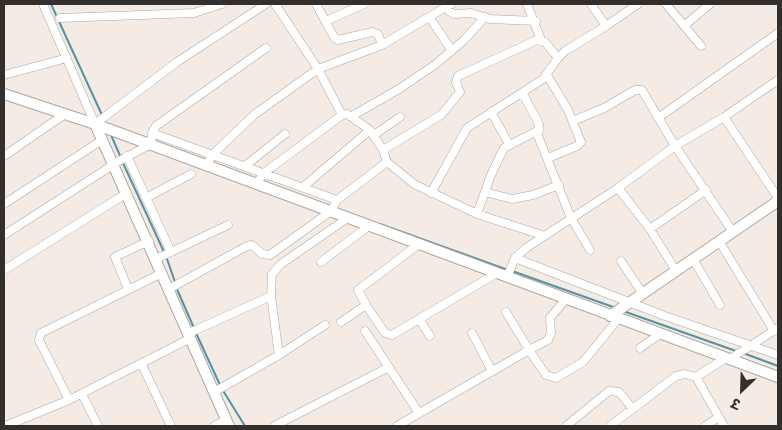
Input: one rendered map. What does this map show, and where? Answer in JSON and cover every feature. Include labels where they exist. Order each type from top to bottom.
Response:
[{"type":"street","points":[[43,4],[67,58],[101,119],[102,140],[121,160],[146,198],[164,256],[162,273],[174,286],[192,333],[219,389],[228,423],[214,426]]},
{"type":"street","points":[[60,18],[194,13],[222,4]]},
{"type":"street","points":[[101,119],[177,62],[266,4]]},
{"type":"street","points":[[275,4],[318,69],[342,115]]},
{"type":"street","points":[[316,4],[334,37],[338,40],[372,32],[378,34],[382,44]]},
{"type":"street","points":[[326,21],[364,4]]},
{"type":"street","points":[[591,4],[606,26]]},
{"type":"street","points":[[431,193],[467,128],[490,112],[523,94],[547,75],[565,51],[638,4]]},
{"type":"street","points":[[666,4],[701,46]]},
{"type":"street","points":[[684,26],[710,4]]},
{"type":"street","points":[[209,160],[255,114],[318,69],[382,44],[430,18],[448,5],[454,14],[471,13],[485,17],[536,21]]},
{"type":"street","points":[[530,5],[541,40],[558,58]]},
{"type":"street","points":[[352,116],[414,80],[452,51],[485,17]]},
{"type":"street","points":[[430,18],[452,51]]},
{"type":"street","points":[[658,118],[778,34]]},
{"type":"street","points":[[383,150],[441,115],[460,92],[456,82],[458,76],[541,40]]},
{"type":"street","points":[[4,235],[152,139],[156,126],[266,48]]},
{"type":"street","points":[[4,75],[67,58]]},
{"type":"street","points":[[547,75],[573,120],[581,139],[579,145],[548,158]]},
{"type":"street","points":[[419,244],[361,286],[358,293],[389,335],[497,273],[511,268],[526,248],[618,188],[675,146],[724,117],[778,80]]},
{"type":"street","points":[[573,120],[604,108],[638,89],[642,90],[675,146],[733,232]]},
{"type":"street","points":[[4,94],[65,114],[101,119],[209,160],[257,183],[334,204]]},
{"type":"street","points":[[523,94],[539,124],[538,136],[571,218],[590,250]]},
{"type":"street","points":[[490,112],[509,144]]},
{"type":"street","points":[[4,156],[65,114]]},
{"type":"street","points":[[257,183],[264,173],[342,115],[352,116],[372,132],[383,150],[387,162],[398,173],[431,193],[477,214],[545,236]]},
{"type":"street","points":[[506,312],[546,375],[556,378],[583,362],[620,310],[778,200],[724,117]]},
{"type":"street","points":[[303,187],[372,132],[400,118]]},
{"type":"street","points":[[477,214],[500,154],[509,144],[539,130]]},
{"type":"street","points":[[245,166],[285,134]]},
{"type":"street","points":[[4,204],[102,140]]},
{"type":"street","points":[[121,160],[127,193],[149,242],[164,256]]},
{"type":"street","points":[[209,160],[245,166],[303,187],[334,204],[349,217],[497,273]]},
{"type":"street","points":[[174,286],[247,246],[252,245],[262,254],[270,255],[387,162]]},
{"type":"street","points":[[146,198],[191,174]]},
{"type":"street","points":[[485,192],[512,199],[533,195],[559,185]]},
{"type":"street","points":[[618,188],[650,229],[676,270]]},
{"type":"street","points":[[650,229],[706,190]]},
{"type":"street","points":[[4,270],[127,193]]},
{"type":"street","points":[[278,355],[271,296],[271,280],[276,269],[349,217]]},
{"type":"street","points":[[164,256],[228,225]]},
{"type":"street","points":[[321,262],[370,225]]},
{"type":"street","points":[[696,377],[745,350],[776,329],[720,241]]},
{"type":"street","points":[[128,289],[115,257],[149,242]]},
{"type":"street","points":[[693,259],[720,306]]},
{"type":"street","points":[[621,260],[643,294]]},
{"type":"street","points":[[511,268],[566,299],[620,310],[660,334],[778,377]]},
{"type":"street","points":[[511,268],[620,310],[745,350],[778,356]]},
{"type":"street","points":[[69,400],[38,340],[39,336],[162,273]]},
{"type":"street","points":[[5,426],[82,394],[142,364],[192,333],[271,296]]},
{"type":"street","points":[[396,426],[548,340],[551,333],[550,318],[566,299]]},
{"type":"street","points":[[341,322],[366,305]]},
{"type":"street","points":[[419,319],[430,336]]},
{"type":"street","points":[[219,389],[325,325]]},
{"type":"street","points":[[365,331],[419,414]]},
{"type":"street","points":[[472,333],[492,371]]},
{"type":"street","points":[[640,348],[660,334]]},
{"type":"street","points":[[142,364],[171,426]]},
{"type":"street","points":[[274,426],[389,367]]},
{"type":"street","points":[[610,426],[676,376],[686,374],[696,377],[724,426]]},
{"type":"street","points":[[566,426],[609,391],[619,392],[633,409]]},
{"type":"street","points":[[82,394],[98,426]]},
{"type":"street","points":[[705,426],[719,417]]},
{"type":"waterway","points":[[51,4],[102,115]]},
{"type":"waterway","points":[[111,135],[121,158]]},
{"type":"waterway","points":[[123,163],[164,252]]},
{"type":"waterway","points":[[380,224],[508,270]]},
{"type":"waterway","points":[[166,256],[175,282]]},
{"type":"waterway","points":[[512,271],[616,308]]},
{"type":"waterway","points":[[176,287],[194,328]]},
{"type":"waterway","points":[[623,311],[736,351]]},
{"type":"waterway","points":[[196,333],[220,385]]},
{"type":"waterway","points":[[743,353],[778,366]]},
{"type":"waterway","points":[[222,389],[245,426]]}]
